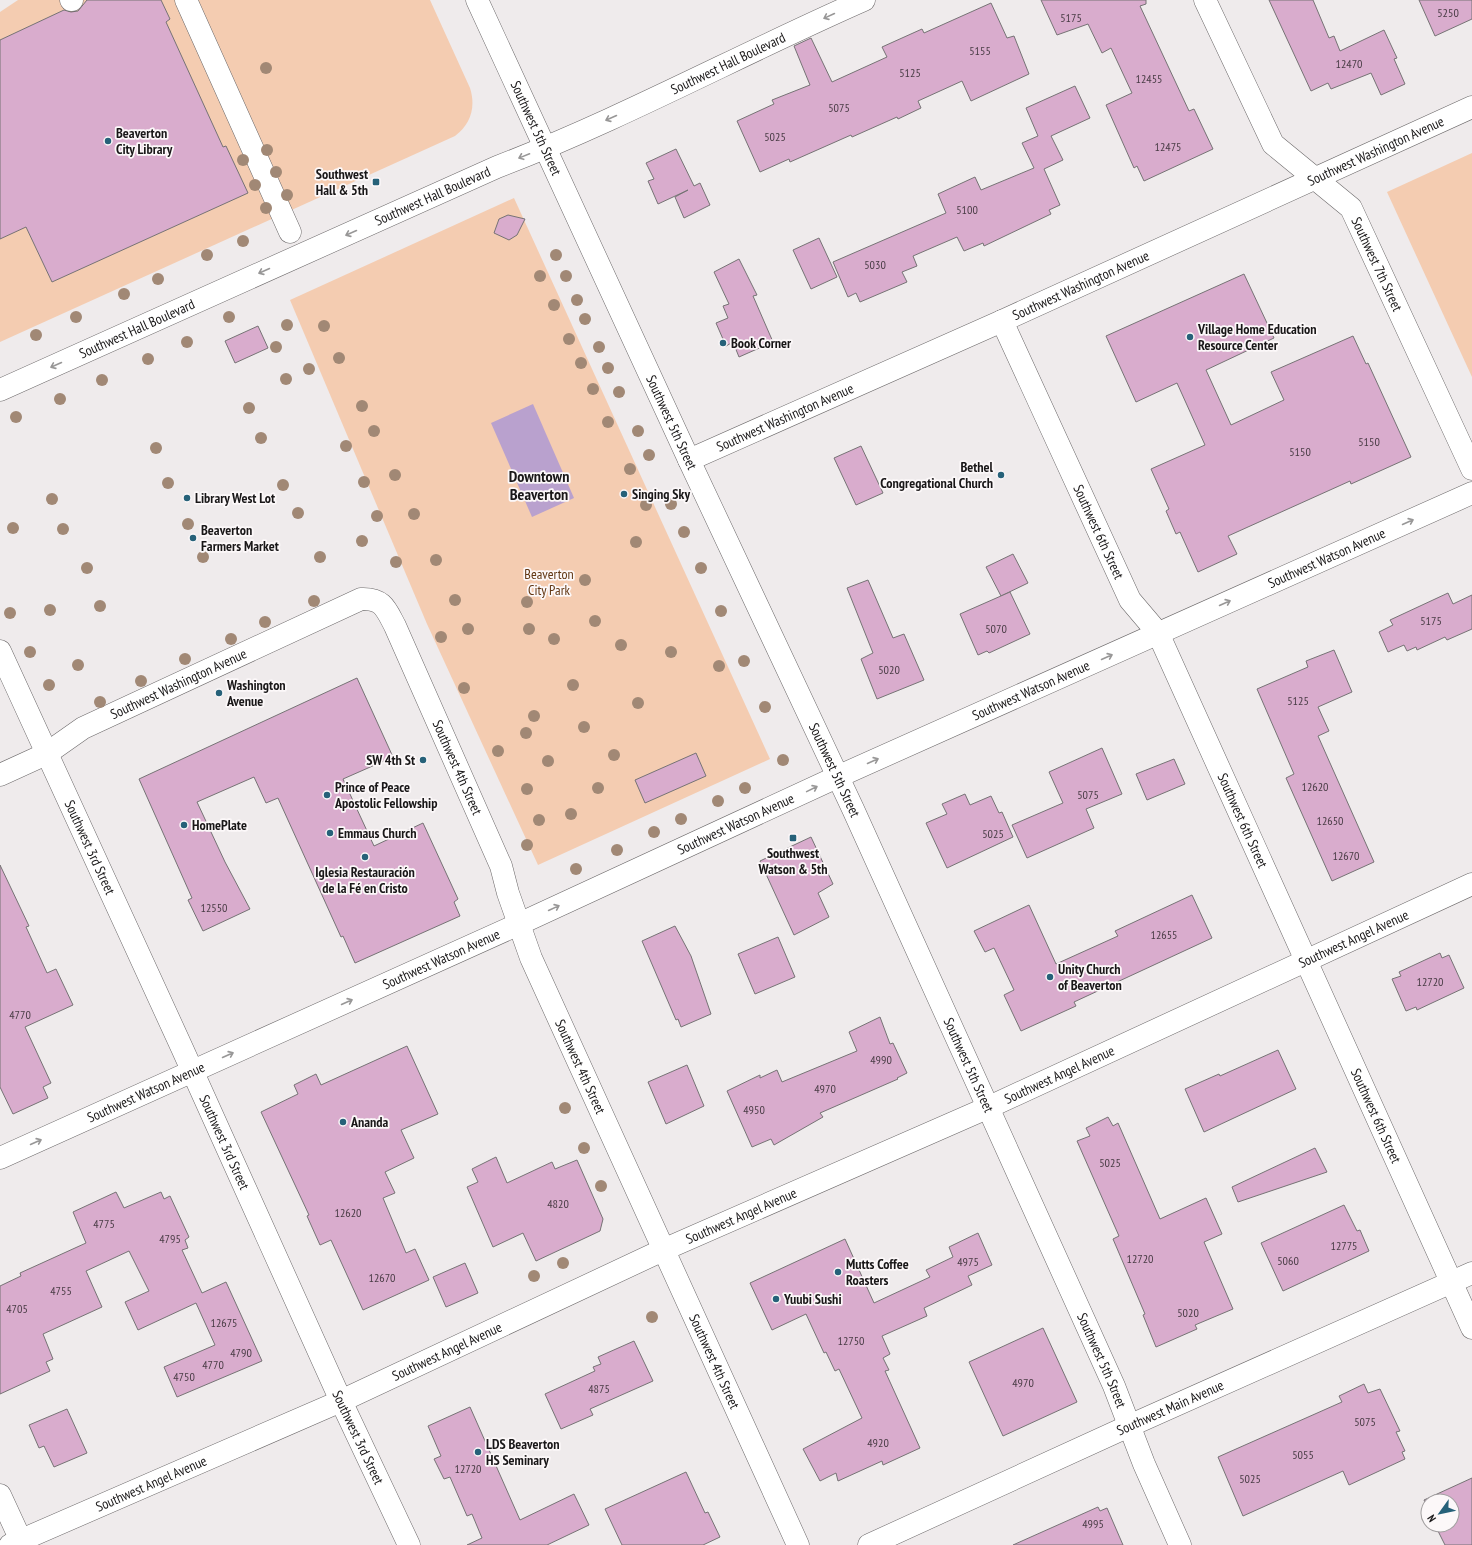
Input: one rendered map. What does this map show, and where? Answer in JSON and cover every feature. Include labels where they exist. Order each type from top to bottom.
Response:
[{"type":"street","points":[[186,0],[290,232]]},
{"type":"street","name":"Southwest 5th Street","points":[[477,0],[837,777],[1110,1379],[1180,1545]]},
{"type":"street","name":"Southwest Hall Boulevard","points":[[0,390],[490,170],[647,103],[864,0]]},
{"type":"street","name":"Southwest 7th Street","points":[[1205,0],[1273,144],[1351,208],[1472,469]]},
{"type":"street","name":"Southwest Washington Avenue","points":[[689,460],[1002,321],[1472,107]]},
{"type":"street","name":"Southwest 6th Street","points":[[1002,321],[1130,600],[1158,633],[1472,1328]]},
{"type":"street","name":"Southwest Watson Avenue","points":[[0,1158],[519,924],[837,777],[1472,493]]},
{"type":"street","name":"Southwest 4th Street","points":[[362,599],[373,598],[384,605],[396,626],[501,866],[531,958],[798,1545]]},
{"type":"street","name":"Southwest Washington Avenue","points":[[0,775],[46,754],[83,728],[362,599]]},
{"type":"street","name":"Southwest 3rd Street","points":[[0,652],[409,1545]]},
{"type":"street","name":"Southwest Angel Avenue","points":[[18,1543],[342,1401],[663,1250],[987,1108],[1472,884]]},
{"type":"street","name":"Southwest Main Avenue","points":[[869,1545],[1129,1426],[1472,1273]]},
{"type":"street","points":[[0,1495],[18,1543]]},
{"type":"green space","points":[[18,0],[430,0],[470,88],[472,95],[471,115],[465,126],[455,136],[0,342],[0,12]]},
{"type":"green space","points":[[1472,153],[1472,377],[1387,192]]},
{"type":"green space","name":"Beaverton City Park","points":[[514,198],[770,759],[538,865],[427,624],[290,300]]},
{"type":"shaded area","points":[[533,404],[574,498],[532,517],[491,423]]},
{"type":"building","name":"Beaverton City Library","points":[[87,0],[161,0],[170,19],[166,22],[223,147],[226,146],[248,193],[52,282],[26,227],[0,239],[0,40],[64,10],[71,12],[78,11]]},
{"type":"building","points":[[1041,0],[1146,0],[1146,4],[1140,6],[1189,111],[1194,109],[1213,149],[1144,181],[1137,166],[1134,168],[1106,105],[1132,93],[1111,48],[1102,53],[1088,24],[1057,35]]},
{"type":"building","points":[[1269,0],[1313,0],[1329,38],[1334,36],[1340,51],[1384,30],[1397,58],[1394,59],[1405,84],[1381,95],[1371,73],[1331,89],[1328,83],[1311,91]]},
{"type":"building","points":[[1419,0],[1472,0],[1472,19],[1435,36]]},
{"type":"building","points":[[991,3],[1007,38],[1014,36],[1029,74],[971,101],[962,81],[918,101],[921,108],[898,119],[897,117],[852,137],[851,135],[790,162],[789,159],[760,172],[737,121],[774,104],[772,100],[810,85],[794,46],[811,38],[832,82],[887,57],[882,47],[922,29],[924,33]]},
{"type":"building","points":[[1075,86],[1090,118],[1051,136],[1063,160],[1044,169],[1060,205],[1049,210],[1051,214],[984,246],[983,243],[964,251],[957,237],[913,256],[917,266],[902,272],[907,282],[860,302],[856,293],[848,297],[833,262],[946,213],[938,194],[975,177],[981,190],[1034,168],[1022,143],[1038,136],[1026,108]]},
{"type":"building","points":[[676,149],[694,186],[700,183],[710,205],[684,218],[675,197],[688,190],[658,204],[648,181],[654,179],[646,163]]},
{"type":"building","points":[[508,215],[525,219],[517,235],[509,240],[494,233],[499,219]]},
{"type":"building","points":[[819,238],[837,277],[811,289],[793,250]]},
{"type":"building","points":[[739,259],[757,295],[753,296],[773,342],[739,357],[733,342],[726,346],[716,323],[728,318],[723,306],[729,304],[714,272]]},
{"type":"building","points":[[1244,274],[1274,338],[1206,370],[1231,425],[1284,400],[1271,372],[1353,336],[1366,364],[1368,363],[1411,457],[1351,484],[1350,481],[1228,536],[1237,554],[1198,572],[1180,532],[1176,534],[1166,511],[1169,509],[1151,469],[1205,445],[1177,383],[1136,402],[1106,336]]},
{"type":"building","points":[[258,326],[268,348],[235,363],[225,341]]},
{"type":"building","points":[[861,446],[883,493],[856,505],[834,458]]},
{"type":"building","points":[[1013,554],[1028,583],[1001,596],[986,567]]},
{"type":"building","points":[[868,580],[893,638],[904,634],[924,680],[877,699],[861,659],[873,653],[847,588]]},
{"type":"building","points":[[1010,592],[1030,634],[989,653],[987,651],[978,655],[960,614]]},
{"type":"building","points":[[1448,593],[1453,604],[1472,595],[1472,629],[1447,640],[1445,637],[1417,650],[1416,647],[1407,651],[1404,645],[1388,652],[1379,632],[1393,625],[1390,620]]},
{"type":"building","points":[[1334,650],[1352,692],[1318,707],[1329,731],[1318,736],[1374,862],[1332,881],[1286,778],[1294,774],[1257,689],[1308,667],[1306,661]]},
{"type":"building","points":[[357,678],[393,757],[343,779],[374,846],[423,823],[458,899],[454,902],[460,916],[355,963],[343,936],[341,937],[278,798],[266,803],[254,777],[197,802],[225,862],[250,909],[203,931],[188,900],[192,898],[139,779]]},
{"type":"building","points":[[1102,748],[1122,794],[1086,809],[1094,828],[1027,858],[1012,825],[1063,803],[1049,772]]},
{"type":"building","points":[[696,753],[706,776],[645,803],[635,780]]},
{"type":"building","points":[[1174,759],[1185,784],[1147,800],[1136,774]]},
{"type":"building","points":[[965,794],[970,805],[991,796],[999,813],[1002,812],[1013,837],[947,868],[926,823],[947,814],[942,804]]},
{"type":"building","points":[[811,837],[833,884],[818,893],[829,917],[794,935],[760,861]]},
{"type":"building","points":[[0,865],[29,926],[26,927],[47,973],[56,969],[73,1005],[25,1027],[51,1083],[43,1087],[48,1098],[13,1114],[0,1087]]},
{"type":"building","points":[[1192,895],[1212,938],[1074,1002],[1076,1006],[1021,1031],[1004,995],[1014,990],[994,948],[985,952],[974,931],[1029,905],[1056,964],[1118,936],[1115,931]]},
{"type":"building","points":[[675,926],[691,956],[711,1014],[681,1027],[678,1019],[676,1020],[642,941]]},
{"type":"building","points":[[778,937],[795,977],[755,994],[738,954]]},
{"type":"building","points":[[1440,953],[1442,958],[1449,955],[1464,988],[1417,1010],[1416,1007],[1406,1011],[1392,979],[1401,976],[1399,972]]},
{"type":"building","points":[[880,1017],[890,1044],[893,1043],[907,1073],[897,1078],[898,1079],[820,1113],[823,1117],[774,1145],[771,1139],[752,1147],[727,1091],[760,1075],[760,1078],[777,1070],[782,1082],[857,1051],[849,1032]]},
{"type":"building","name":"Ananda","points":[[407,1046],[438,1114],[401,1130],[414,1158],[385,1172],[395,1193],[383,1198],[406,1253],[415,1249],[429,1280],[363,1310],[331,1240],[320,1245],[307,1216],[309,1215],[261,1112],[298,1094],[294,1085],[316,1074],[321,1085]]},
{"type":"building","points":[[1278,1050],[1296,1089],[1204,1132],[1185,1089],[1219,1074],[1220,1076]]},
{"type":"building","points":[[687,1065],[704,1106],[666,1124],[648,1082]]},
{"type":"building","points":[[1108,1117],[1113,1126],[1118,1123],[1160,1219],[1206,1198],[1222,1234],[1204,1242],[1233,1309],[1195,1325],[1197,1329],[1156,1347],[1143,1315],[1145,1314],[1113,1239],[1119,1236],[1077,1141],[1090,1136],[1086,1128]]},
{"type":"building","points":[[1315,1148],[1327,1172],[1238,1202],[1232,1187]]},
{"type":"building","points":[[496,1157],[507,1183],[552,1162],[555,1169],[577,1160],[603,1219],[600,1231],[536,1261],[523,1233],[493,1247],[467,1187],[478,1182],[472,1169]]},
{"type":"building","points":[[116,1192],[124,1208],[161,1192],[164,1199],[170,1196],[189,1237],[185,1240],[188,1248],[182,1250],[202,1293],[226,1282],[262,1361],[177,1397],[164,1367],[215,1345],[196,1303],[138,1330],[125,1302],[149,1291],[129,1251],[86,1271],[102,1307],[43,1334],[53,1359],[46,1362],[50,1371],[0,1394],[0,1286],[21,1276],[20,1273],[86,1243],[73,1212]]},
{"type":"building","points":[[1344,1205],[1357,1231],[1360,1230],[1369,1251],[1283,1291],[1261,1243]]},
{"type":"building","points":[[978,1233],[992,1265],[968,1276],[972,1285],[924,1308],[927,1316],[882,1336],[890,1354],[883,1358],[889,1370],[885,1371],[920,1448],[883,1465],[882,1461],[838,1481],[836,1473],[820,1481],[803,1449],[862,1418],[839,1369],[835,1371],[826,1352],[824,1353],[806,1314],[772,1330],[750,1283],[845,1239],[874,1303],[930,1277],[926,1270],[953,1257],[949,1247]]},
{"type":"building","points":[[465,1263],[478,1293],[446,1307],[433,1277]]},
{"type":"building","points":[[1043,1328],[1077,1402],[1003,1436],[969,1362]]},
{"type":"building","points":[[634,1341],[653,1381],[590,1409],[593,1415],[561,1429],[545,1394],[595,1371],[593,1367],[601,1364],[598,1357]]},
{"type":"building","points":[[1364,1384],[1368,1393],[1380,1389],[1400,1431],[1396,1432],[1405,1451],[1402,1452],[1405,1459],[1349,1485],[1343,1471],[1243,1516],[1218,1457],[1342,1402],[1339,1396]]},
{"type":"building","points":[[470,1407],[520,1520],[574,1494],[589,1525],[547,1545],[467,1545],[482,1538],[472,1514],[467,1516],[450,1477],[444,1479],[434,1459],[441,1456],[428,1426]]},
{"type":"building","points":[[67,1409],[87,1453],[54,1467],[44,1446],[39,1448],[29,1425]]},
{"type":"building","points":[[686,1472],[705,1513],[708,1512],[720,1537],[703,1545],[622,1545],[605,1509]]},
{"type":"building","points":[[1472,1478],[1472,1545],[1445,1545],[1439,1533],[1460,1533],[1460,1493],[1439,1493]]},
{"type":"building","points":[[1098,1507],[1100,1511],[1107,1508],[1123,1545],[1013,1545]]},
{"type":"place","name":"Beaverton City Library","points":[[108,141]]},
{"type":"place","name":"Southwest Hall & 5th","points":[[376,182]]},
{"type":"place","name":"Village Home Education Resource Center","points":[[1190,337]]},
{"type":"place","name":"Book Corner","points":[[723,343]]},
{"type":"place","name":"Bethel Congregational Church","points":[[1001,475]]},
{"type":"place","name":"Singing Sky","points":[[624,494]]},
{"type":"place","name":"Library West Lot","points":[[187,498]]},
{"type":"place","name":"Beaverton Farmers Market","points":[[193,538]]},
{"type":"place","name":"Washington Avenue","points":[[219,693]]},
{"type":"place","name":"SW 4th St","points":[[423,760]]},
{"type":"place","name":"Prince of Peace Apostolic Fellowship","points":[[327,795]]},
{"type":"place","name":"HomePlate","points":[[184,825]]},
{"type":"place","name":"Emmaus Church","points":[[330,833]]},
{"type":"place","name":"Southwest Watson & 5th","points":[[793,838]]},
{"type":"place","name":"Iglesia Restauración de la Fé en Cristo","points":[[365,857]]},
{"type":"place","name":"Unity Church of Beaverton","points":[[1050,977]]},
{"type":"place","name":"Ananda","points":[[343,1122]]},
{"type":"place","name":"Mutts Coffee Roasters","points":[[838,1272]]},
{"type":"place","name":"Yuubi Sushi","points":[[776,1299]]},
{"type":"place","name":"LDS Beaverton HS Seminary","points":[[478,1452]]},
{"type":"district","name":"Downtown Beaverton","points":[[539,485]]}]
